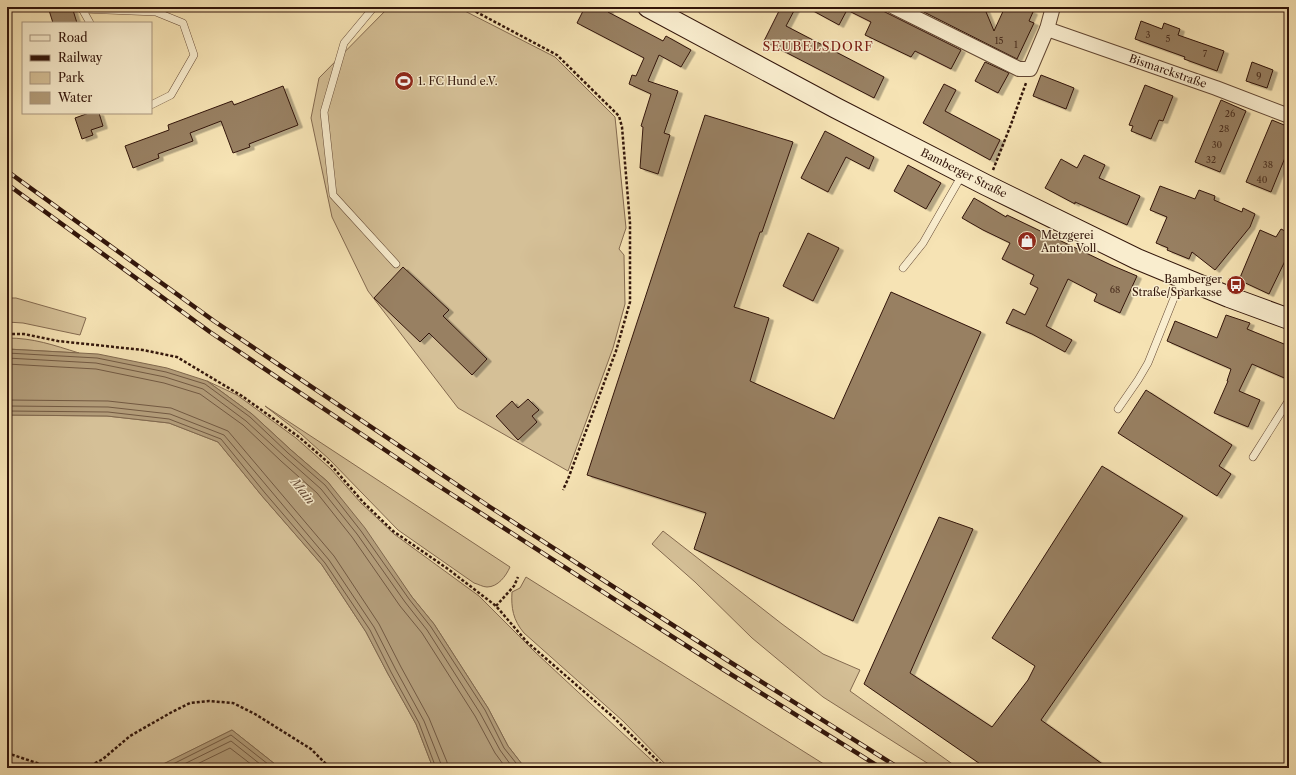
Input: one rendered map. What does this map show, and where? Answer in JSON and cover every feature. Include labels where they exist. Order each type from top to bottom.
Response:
[{"type":"street","name":"Bamberger Straße","points":[[648,7],[836,108],[986,185],[1137,259],[1229,297],[1289,319]]},
{"type":"street","points":[[894,7],[1019,69],[1030,69],[1047,29],[1053,7]]},
{"type":"street","name":"Bismarckstraße","points":[[1047,29],[1216,88],[1289,116]]},
{"type":"lane","points":[[374,7],[344,43],[324,112],[333,194],[396,264]]},
{"type":"lane","points":[[82,8],[89,22]]},
{"type":"lane","points":[[82,8],[156,12],[183,23],[194,55],[171,95],[152,104]]},
{"type":"lane","points":[[903,268],[923,243],[963,173]]},
{"type":"lane","points":[[1118,409],[1148,363],[1182,278]]},
{"type":"lane","points":[[1252,457],[1289,400]]},
{"type":"path","points":[[467,7],[557,55],[618,116],[622,127],[630,223],[630,302],[616,351],[563,490]]},
{"type":"path","points":[[986,185],[1010,127],[1030,69]]},
{"type":"path","points":[[7,334],[24,334],[58,341],[143,350],[177,357],[242,396],[299,437],[330,464],[363,502],[394,531],[448,569],[496,606],[527,642],[612,716],[665,768]]},
{"type":"path","points":[[496,606],[514,586],[518,577]]},
{"type":"path","points":[[86,768],[104,759],[130,736],[172,712],[190,703],[210,701],[233,703],[256,714],[311,749],[330,768]]},
{"type":"path","points":[[7,753],[52,768]]},
{"type":"green space","points":[[389,7],[457,7],[555,57],[615,117],[626,228],[619,249],[624,255],[625,304],[613,348],[568,471],[458,408],[368,291],[332,217],[311,118],[319,78]]},
{"type":"green space","points":[[7,298],[16,298],[86,318],[80,335],[23,323],[7,322]]},
{"type":"green space","points":[[7,338],[35,341],[79,353],[7,349]]},
{"type":"green space","points":[[207,381],[237,395],[296,438],[331,469],[361,503],[394,534],[479,596],[535,652],[660,768],[525,768],[508,746],[488,708],[434,624],[412,597],[328,482],[252,414]]},
{"type":"green space","points":[[265,406],[510,567],[506,574],[498,583],[491,587],[485,587],[474,583],[398,530],[329,459],[301,434]]},
{"type":"green space","points":[[7,415],[107,416],[169,423],[218,442],[262,496],[322,565],[366,632],[416,724],[433,768],[280,768],[232,730],[156,768],[7,768]]},
{"type":"green space","points":[[663,531],[782,624],[823,654],[860,670],[850,691],[958,768],[935,768],[823,697],[752,638],[695,582],[652,544]]},
{"type":"green space","points":[[526,577],[830,768],[669,768],[623,721],[520,628],[515,619],[512,603],[512,592],[520,588]]},
{"type":"water","name":"Main","points":[[7,349],[98,354],[167,368],[207,381],[252,414],[328,482],[365,528],[412,597],[434,624],[488,708],[508,746],[525,768],[433,768],[416,724],[366,632],[322,565],[262,496],[218,442],[169,423],[107,416],[7,415]]},
{"type":"water","points":[[232,730],[280,768],[156,768],[157,767]]},
{"type":"building","points":[[48,7],[72,7],[77,22],[53,22]]},
{"type":"building","points":[[585,7],[603,7],[609,10],[608,12],[663,41],[666,36],[691,50],[681,67],[659,55],[648,81],[678,91],[664,133],[670,135],[658,174],[640,168],[643,127],[641,126],[651,94],[629,84],[632,75],[636,76],[644,58],[577,23]]},
{"type":"building","points":[[781,7],[796,7],[786,26],[884,77],[874,98],[764,41]]},
{"type":"building","points":[[806,7],[875,7],[961,50],[951,69],[915,51],[911,57],[865,35],[871,22],[847,10],[839,25]]},
{"type":"building","points":[[921,7],[984,7],[994,31],[1005,7],[1023,7],[1033,12],[1029,21],[1034,23],[1017,59],[920,10]]},
{"type":"building","points":[[1141,21],[1162,29],[1164,23],[1180,29],[1178,35],[1224,51],[1217,71],[1184,59],[1185,57],[1135,39]]},
{"type":"building","points":[[985,62],[1009,73],[998,93],[975,81]]},
{"type":"building","points":[[1252,62],[1273,70],[1267,88],[1246,81]]},
{"type":"building","points":[[1041,75],[1074,88],[1066,109],[1033,96]]},
{"type":"building","points":[[944,84],[956,90],[945,111],[1000,140],[990,160],[923,123]]},
{"type":"building","points":[[1145,85],[1173,96],[1163,121],[1159,120],[1151,139],[1131,131],[1133,126],[1129,125]]},
{"type":"building","points":[[283,86],[298,125],[249,144],[250,147],[233,153],[221,121],[190,133],[193,141],[158,154],[159,158],[133,168],[125,146],[169,130],[168,125],[232,101],[234,105]]},
{"type":"building","points":[[1221,100],[1246,111],[1220,172],[1195,162]]},
{"type":"building","points":[[86,114],[99,114],[103,126],[91,130],[93,135],[82,139],[75,118]]},
{"type":"building","points":[[705,115],[793,142],[734,307],[769,318],[750,381],[834,419],[891,292],[981,332],[853,621],[694,549],[706,513],[587,475]]},
{"type":"building","points":[[1272,120],[1289,127],[1289,148],[1271,192],[1246,182]]},
{"type":"building","points":[[825,131],[874,157],[869,169],[846,157],[828,192],[801,178]]},
{"type":"building","points":[[1084,155],[1105,165],[1099,178],[1140,196],[1127,225],[1075,202],[1075,204],[1045,188],[1061,159],[1077,168]]},
{"type":"building","points":[[908,165],[941,183],[926,209],[894,191]]},
{"type":"building","points":[[1160,186],[1195,199],[1199,190],[1215,196],[1214,200],[1242,212],[1243,208],[1255,214],[1250,227],[1215,270],[1192,252],[1189,259],[1167,250],[1168,248],[1156,243],[1167,217],[1150,210]]},
{"type":"building","points":[[974,198],[1006,217],[1007,215],[1137,276],[1120,313],[1094,301],[1097,294],[1068,279],[1046,326],[1072,340],[1065,352],[1032,334],[1006,323],[1013,309],[1025,315],[1038,288],[1030,284],[1034,275],[1002,259],[1010,243],[962,218]]},
{"type":"building","points":[[1281,229],[1289,233],[1289,263],[1285,261],[1269,294],[1239,280],[1260,230],[1276,237]]},
{"type":"building","points":[[808,233],[839,248],[813,301],[783,286]]},
{"type":"building","points":[[403,267],[449,310],[443,316],[487,359],[472,375],[429,333],[420,342],[374,298]]},
{"type":"building","points":[[1226,315],[1250,323],[1247,329],[1289,346],[1289,380],[1252,364],[1239,391],[1260,400],[1248,427],[1214,413],[1228,381],[1231,369],[1167,341],[1175,321],[1217,338]]},
{"type":"building","points":[[1146,390],[1232,445],[1219,466],[1231,474],[1217,496],[1118,433]]},
{"type":"building","points":[[528,399],[539,410],[532,416],[537,422],[518,440],[496,416],[512,401],[518,408]]},
{"type":"building","points":[[1102,466],[1183,516],[1041,720],[1108,768],[986,768],[864,684],[939,517],[973,529],[910,673],[992,727],[1028,680],[1035,666],[992,638]]},
{"type":"railway","points":[[7,171],[214,321],[490,507],[730,662],[899,768]]},
{"type":"railway","points":[[7,184],[210,332],[431,481],[724,670],[881,768]]},
{"type":"place","name":"1. FC Hund e.V.","points":[[404,81]]},
{"type":"place","name":"Metzgerei Anton Voll","points":[[1027,241]]},
{"type":"place","name":"Bamberger Straße/Sparkasse","points":[[1236,285]]},
{"type":"district","name":"SEUBELSDORF","points":[[818,46]]}]
